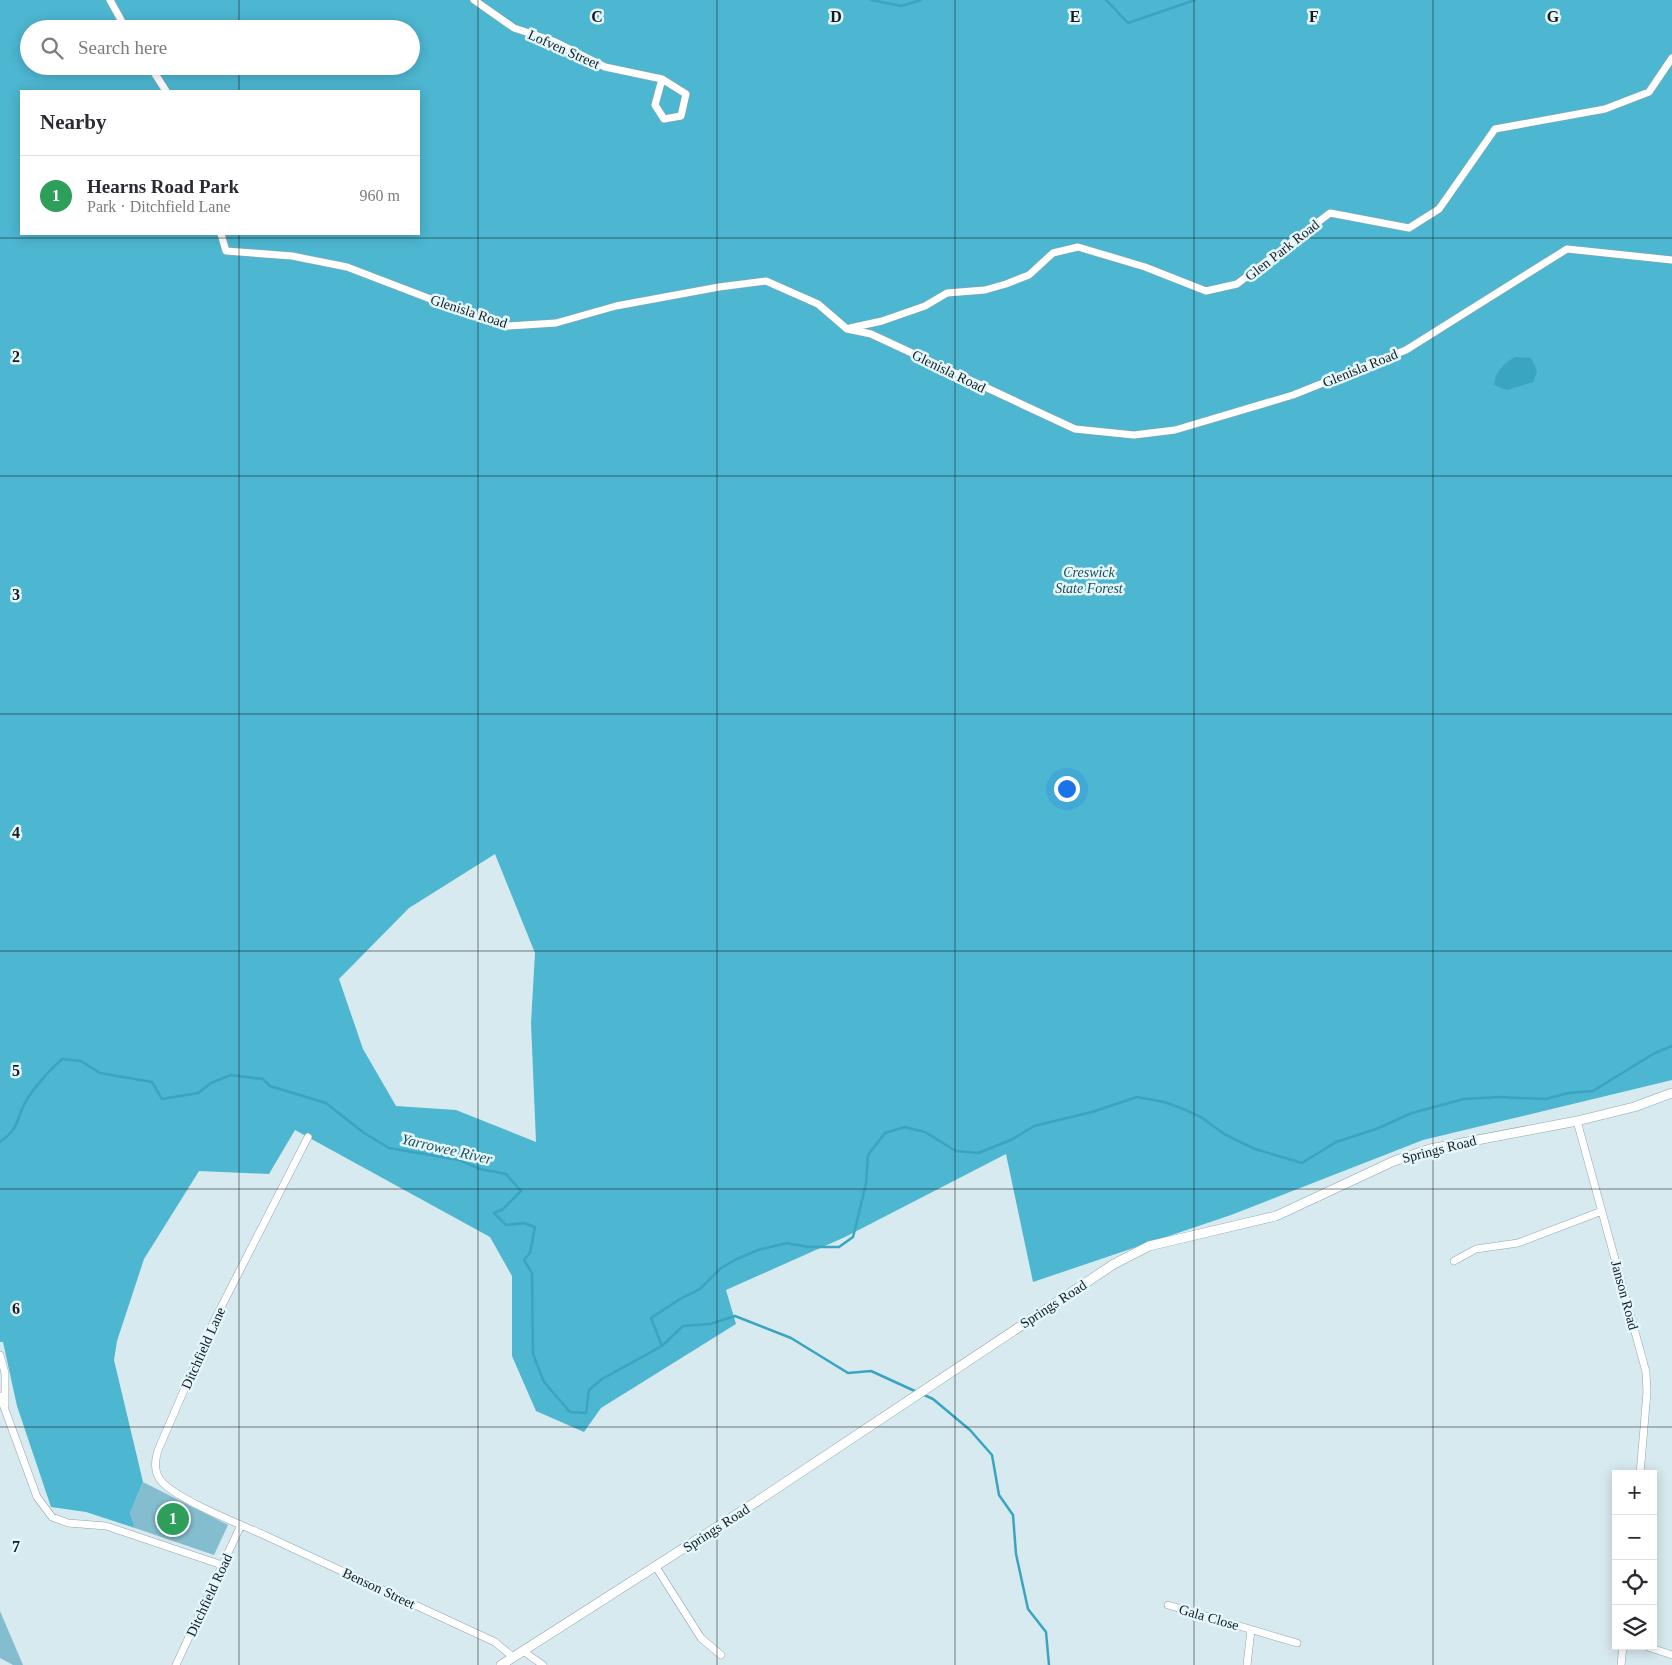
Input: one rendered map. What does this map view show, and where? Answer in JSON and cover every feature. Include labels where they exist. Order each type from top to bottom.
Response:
[{"type":"street","points":[[110,0],[121,20]]},
{"type":"street","name":"Lofven Street","points":[[474,0],[514,28],[553,41],[605,67],[662,79],[686,94],[680,116],[664,119],[655,104],[662,79]]},
{"type":"street","name":"Glen Park Road","points":[[847,329],[882,322],[925,306],[947,293],[984,290],[1006,284],[1029,275],[1053,253],[1078,247],[1145,267],[1206,291],[1237,284],[1330,213],[1409,228],[1439,209],[1494,129],[1605,109],[1649,92],[1672,58]]},
{"type":"street","points":[[156,75],[165,90]]},
{"type":"street","name":"Glenisla Road","points":[[221,235],[226,251],[292,256],[347,267],[508,326],[556,323],[616,306],[719,287],[766,282],[818,304],[847,329],[871,334],[1075,429],[1134,435],[1176,430],[1293,395],[1406,350],[1567,249],[1672,260]]},
{"type":"street","name":"Springs Road","points":[[501,1665],[656,1567],[1114,1264],[1149,1246],[1276,1216],[1394,1161],[1430,1149],[1576,1121],[1634,1107],[1672,1093]]},
{"type":"street","name":"Janson Road","points":[[1576,1121],[1646,1372],[1647,1392],[1640,1470]]},
{"type":"street","name":"Ditchfield Lane","points":[[241,1525],[170,1489],[158,1476],[155,1460],[215,1319],[308,1137]]},
{"type":"street","points":[[1454,1260],[1476,1249],[1518,1243],[1602,1210]]},
{"type":"street","points":[[0,1355],[5,1373],[6,1412]]},
{"type":"street","points":[[0,1396],[38,1497],[52,1517],[63,1522],[106,1526],[222,1565]]},
{"type":"street","name":"Ditchfield Road","points":[[176,1665],[241,1525]]},
{"type":"street","name":"Benson Street","points":[[241,1525],[495,1642],[513,1657]]},
{"type":"street","points":[[656,1567],[701,1638],[721,1655]]},
{"type":"street","name":"Gala Close","points":[[1168,1605],[1296,1643]]},
{"type":"street","name":"Gala Close","points":[[1247,1665],[1251,1630]]},
{"type":"street","points":[[1621,1665],[1622,1650]]},
{"type":"street","points":[[1657,1650],[1672,1655]]},
{"type":"street","points":[[523,1651],[543,1665]]},
{"type":"shaded area","points":[[1515,357],[1531,358],[1537,371],[1533,382],[1507,390],[1494,385],[1496,376],[1501,368]]},
{"type":"shaded area","points":[[143,1482],[228,1525],[214,1555],[135,1528],[130,1513]]},
{"type":"shaded area","points":[[0,1611],[23,1665],[13,1665],[0,1658]]},
{"type":"green space","name":"Creswick State Forest","points":[[0,0],[1672,0],[1672,1080],[1423,1140],[1231,1215],[1033,1282],[1006,1154],[845,1237],[726,1290],[736,1324],[601,1408],[584,1432],[536,1411],[512,1356],[512,1276],[490,1237],[295,1130],[269,1174],[199,1171],[144,1259],[117,1341],[114,1360],[143,1482],[130,1513],[135,1528],[86,1512],[51,1507],[17,1406],[3,1342],[0,1342]],"holes":[[[495,854],[535,953],[531,1023],[536,1142],[456,1110],[396,1106],[363,1049],[339,979],[409,908]]]},
{"type":"waterway","points":[[871,0],[901,6],[921,0]]},
{"type":"waterway","points":[[1106,0],[1128,23],[1195,0]]},
{"type":"waterway","points":[[662,1346],[651,1318],[680,1299],[700,1289],[721,1268],[758,1250],[787,1243],[808,1247],[839,1247],[853,1237],[866,1184],[868,1155],[885,1133],[905,1127],[925,1132],[956,1151],[978,1153],[1011,1140],[1034,1126],[1092,1112],[1137,1097],[1164,1102],[1181,1108],[1201,1117],[1224,1134],[1255,1149],[1302,1163],[1336,1142],[1376,1129],[1412,1113],[1464,1099],[1499,1097],[1546,1099],[1568,1093],[1593,1091],[1653,1054],[1672,1046]]},
{"type":"waterway","name":"Yarrowee River","points":[[0,1142],[15,1127],[26,1101],[34,1089],[62,1059],[81,1061],[100,1073],[152,1082],[162,1099],[198,1093],[211,1083],[231,1075],[263,1079],[270,1086],[326,1103],[364,1133],[389,1148],[459,1160],[480,1169],[506,1174],[521,1191],[503,1209],[494,1213],[506,1225],[524,1223],[535,1227],[530,1253],[524,1260],[532,1273],[533,1354],[544,1382],[570,1412],[586,1413],[589,1390],[602,1379],[662,1346],[683,1326],[710,1324],[735,1316],[791,1338],[848,1373],[871,1371],[917,1392]]},
{"type":"waterway","name":"Yarrowee River","points":[[922,1394],[933,1399],[970,1430],[992,1455],[999,1495],[1013,1515],[1016,1554],[1028,1609],[1046,1632],[1049,1665]]},
{"type":"place","name":"Hearns Road Park","points":[[173,1519]]}]
